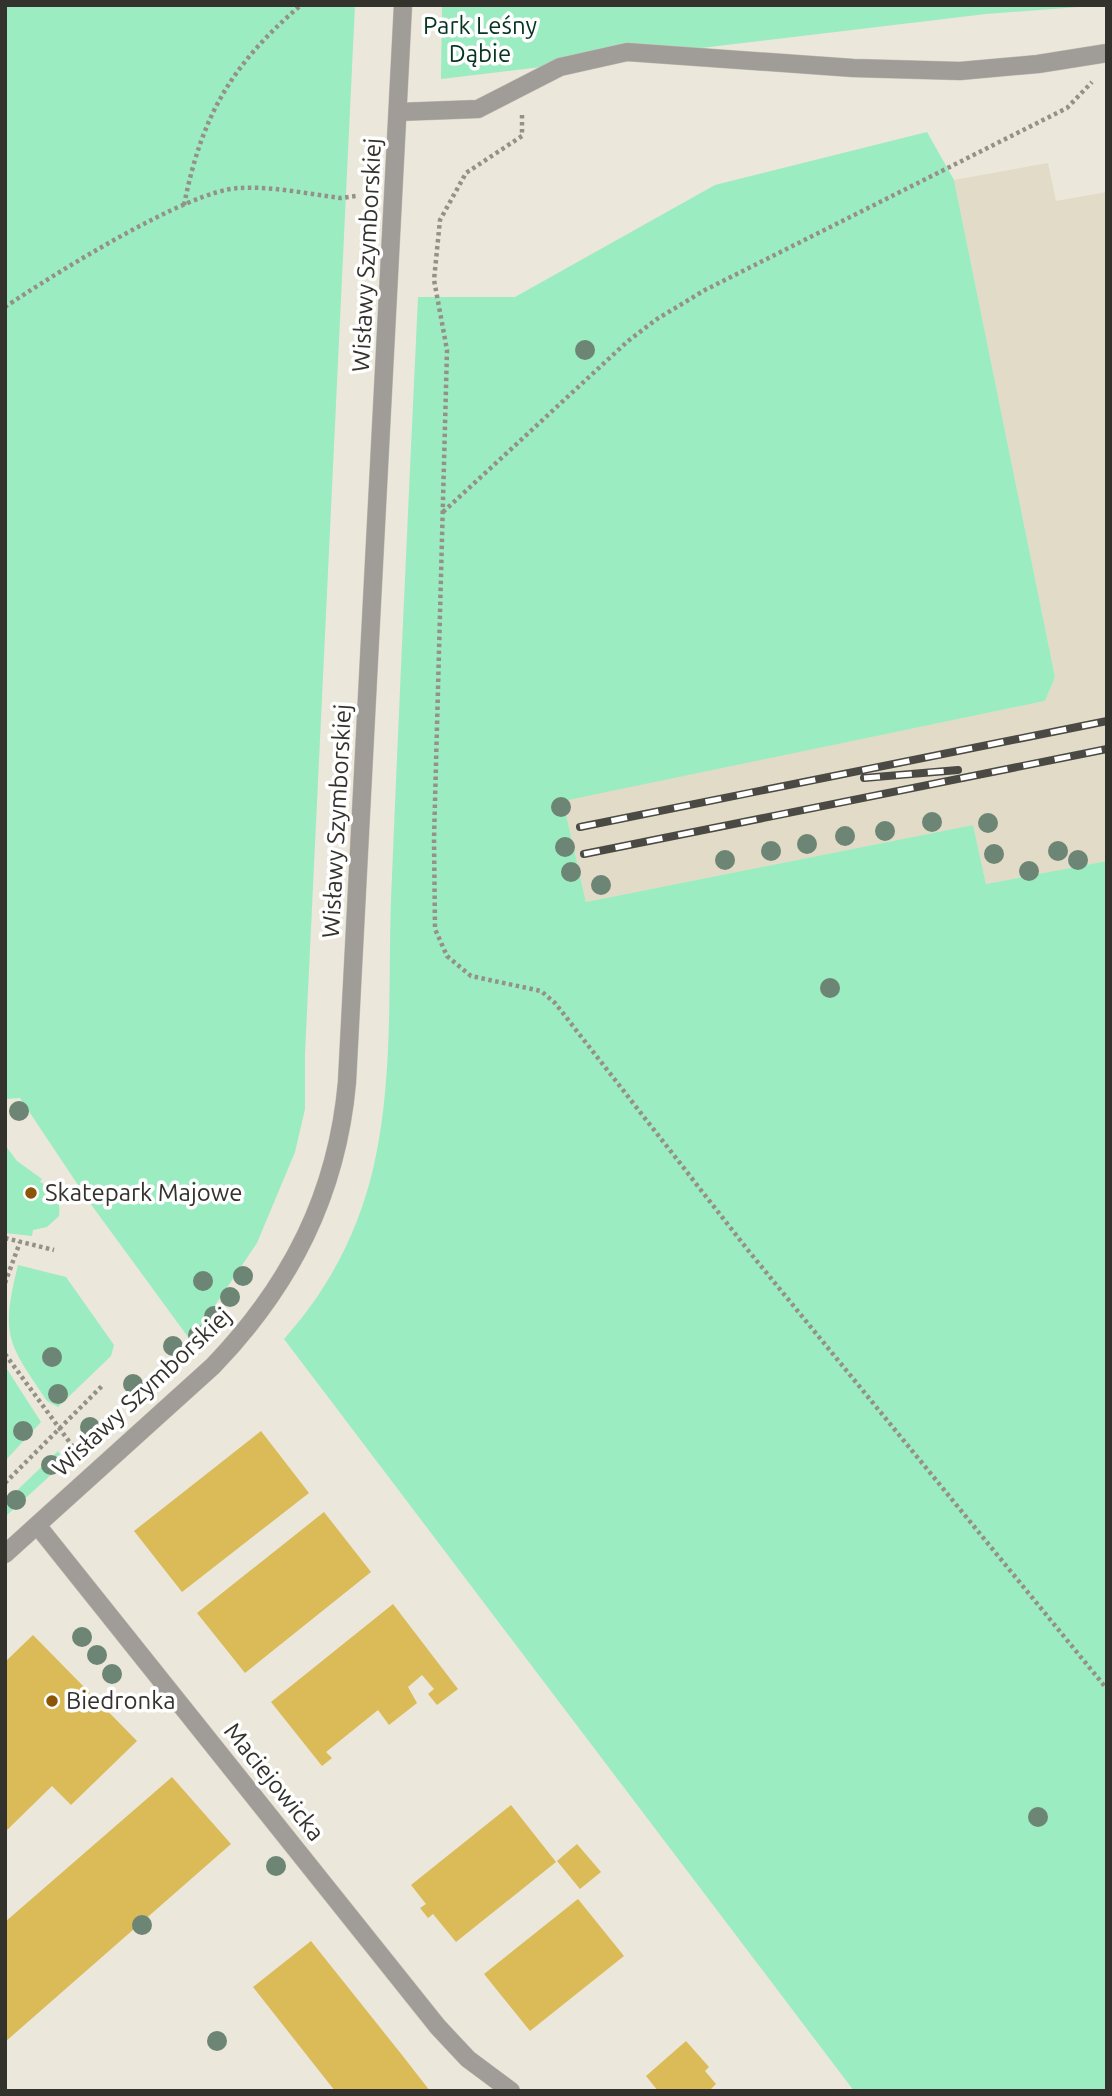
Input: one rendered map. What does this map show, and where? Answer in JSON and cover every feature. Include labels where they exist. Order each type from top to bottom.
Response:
[{"type":"street","name":"Wisławy Szymborskiej","points":[[37,1525],[214,1366],[248,1328],[280,1285],[307,1237],[321,1205],[337,1151],[348,1068],[403,5]]},
{"type":"street","points":[[398,112],[478,109],[521,89],[560,66],[626,52],[853,68],[947,71],[998,69],[1107,53]]},
{"type":"street","points":[[5,1554],[37,1525]]},
{"type":"street","name":"Maciejowicka","points":[[37,1525],[438,2026],[468,2059],[511,2091]]},
{"type":"path","points":[[184,206],[197,150],[216,100],[242,64],[301,5]]},
{"type":"path","points":[[443,512],[628,341],[657,319],[705,290],[1068,108],[1099,74]]},
{"type":"path","points":[[521,89],[523,136],[466,173],[440,220],[434,280],[447,350],[434,839],[435,929],[447,956],[471,976],[541,991],[555,1003],[747,1249],[1107,1689]]},
{"type":"path","points":[[5,307],[43,283],[210,194],[238,187],[341,198],[356,196]]},
{"type":"path","points":[[5,1238],[54,1250]]},
{"type":"path","points":[[5,1283],[20,1242]]},
{"type":"path","points":[[5,1354],[58,1430],[80,1456],[71,1464]]},
{"type":"path","points":[[5,1483],[102,1386]]},
{"type":"shaded area","points":[[1048,163],[1056,201],[1107,192],[1107,861],[986,884],[973,825],[586,902],[563,800],[1045,701],[1055,677],[954,180]]},
{"type":"green space","points":[[5,5],[355,5],[305,1054],[305,1109],[295,1152],[257,1243],[191,1341],[90,1203],[20,1098],[5,1099]]},
{"type":"green space","name":"Park Leśny Dąbie","points":[[442,5],[1106,5],[986,14],[441,79]]},
{"type":"green space","points":[[927,132],[954,180],[1055,677],[1045,701],[563,801],[586,902],[973,825],[986,884],[1107,861],[1107,2091],[854,2091],[284,1339],[315,1300],[351,1236],[368,1189],[381,1130],[388,1058],[392,876],[418,297],[515,297],[715,185]]},
{"type":"green space","name":"Skatepark Majowe","points":[[5,1145],[17,1161],[54,1191],[58,1200],[59,1216],[47,1227],[33,1230],[32,1236],[5,1233]]},
{"type":"green space","points":[[18,1265],[66,1277],[114,1345],[111,1356],[58,1407],[47,1401],[23,1365],[11,1338],[9,1308]]},
{"type":"green space","points":[[5,1366],[41,1422],[5,1461]]},
{"type":"green space","points":[[58,1451],[65,1462],[7,1515],[5,1502]]},
{"type":"building","points":[[261,1431],[309,1493],[182,1592],[134,1531]]},
{"type":"building","points":[[324,1512],[371,1572],[245,1673],[197,1613]]},
{"type":"building","points":[[393,1604],[458,1689],[437,1705],[428,1694],[434,1689],[422,1675],[408,1687],[417,1703],[389,1725],[378,1710],[326,1752],[332,1758],[322,1766],[271,1702]]},
{"type":"building","name":"Biedronka","points":[[33,1635],[137,1741],[71,1805],[52,1786],[5,1832],[5,1662]]},
{"type":"building","points":[[172,1777],[231,1844],[5,2042],[5,1922]]},
{"type":"building","points":[[511,1805],[556,1862],[456,1942],[433,1914],[428,1918],[420,1908],[426,1904],[411,1885]]},
{"type":"building","points":[[577,1844],[601,1872],[580,1889],[557,1861]]},
{"type":"building","points":[[578,1899],[624,1956],[530,2031],[484,1974]]},
{"type":"building","points":[[311,1941],[430,2091],[335,2091],[253,1987]]},
{"type":"building","points":[[686,2041],[709,2067],[705,2071],[716,2084],[709,2091],[658,2091],[646,2076]]},
{"type":"railway","points":[[580,827],[1107,721]]},
{"type":"railway","points":[[584,854],[1107,749]]},
{"type":"railway","points":[[864,778],[958,770]]},
{"type":"place","name":"Skatepark Majowe","points":[[31,1193]]},
{"type":"place","name":"Biedronka","points":[[52,1701]]}]
